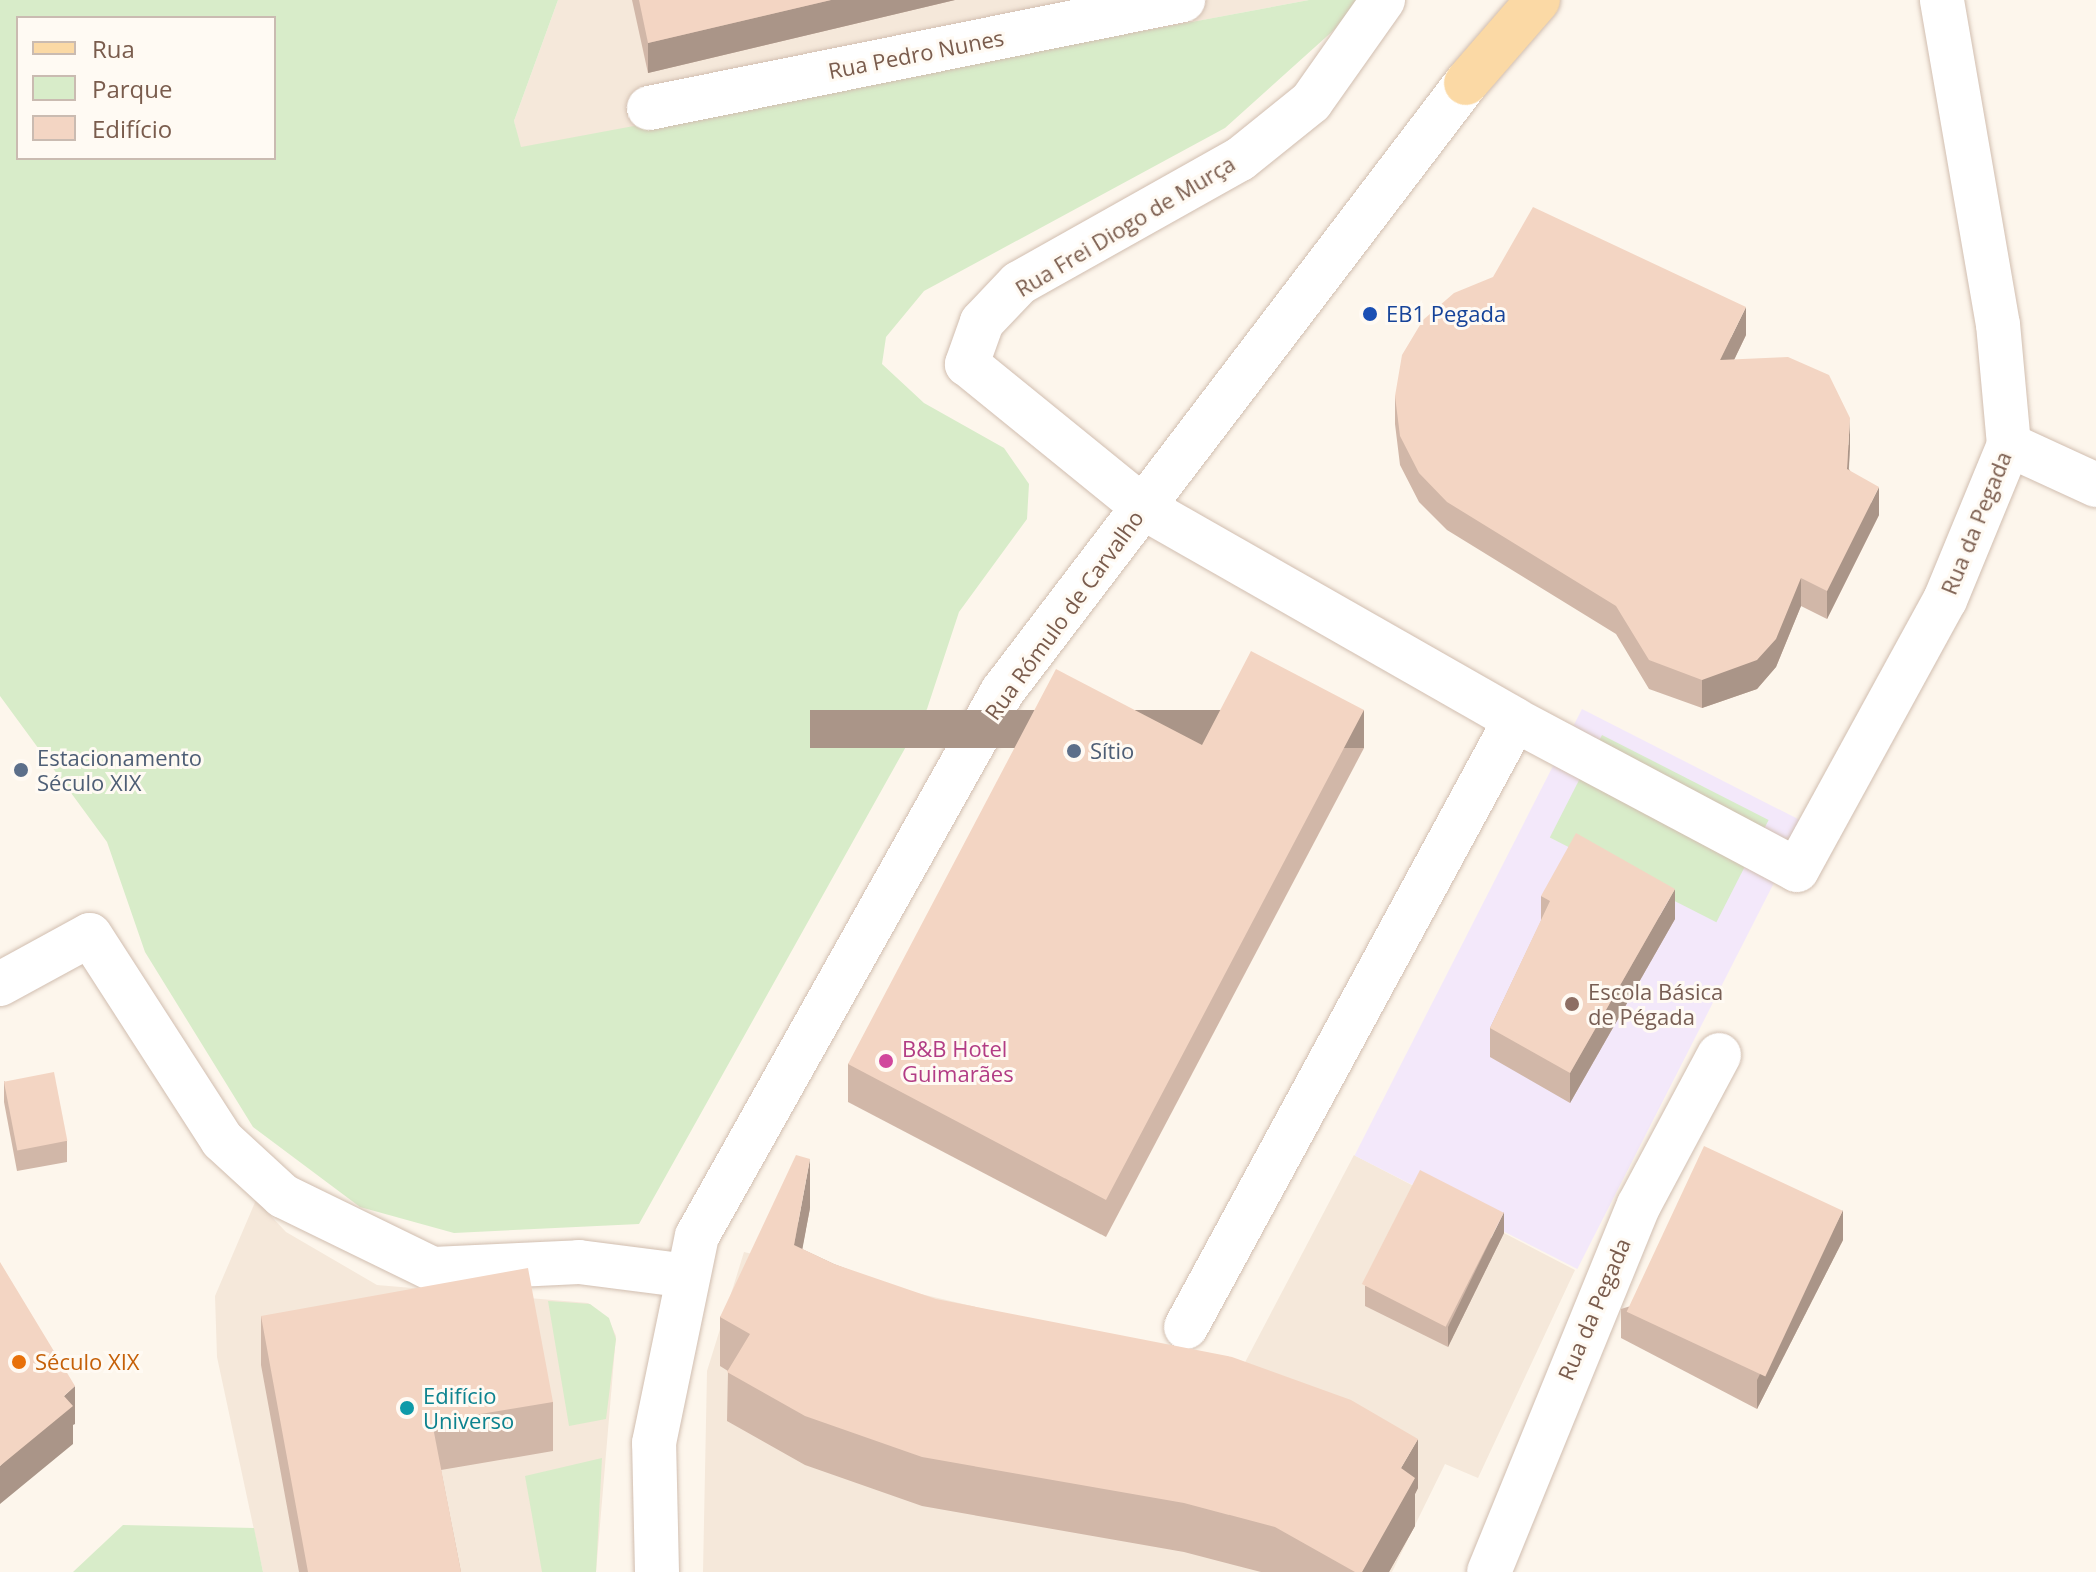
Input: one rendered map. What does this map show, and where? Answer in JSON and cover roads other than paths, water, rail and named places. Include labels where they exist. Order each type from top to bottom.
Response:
[{"type":"main road","name":"Rua Rómulo de Carvalho","points":[[1466,83],[1514,0]]},
{"type":"main road","name":"Rua Rómulo de Carvalho","points":[[1466,83],[1538,0]]},
{"type":"street","name":"Rua Pedro Nunes","points":[[649,108],[1183,0]]},
{"type":"street","name":"Rua Frei Diogo de Murça","points":[[1144,508],[967,364],[982,322],[1019,283],[1240,159],[1311,102],[1383,0]]},
{"type":"street","name":"Rua da Pegada","points":[[1515,720],[1797,870],[1945,600],[2009,445],[1998,325],[1942,0]]},
{"type":"street","name":"Rua Rómulo de Carvalho","points":[[657,1572],[654,1443],[688,1276],[704,1222],[1002,692],[1466,83]]},
{"type":"street","points":[[2009,445],[2096,485]]},
{"type":"street","points":[[1144,508],[1515,720],[1186,1327]]},
{"type":"street","points":[[0,984],[90,935],[222,1140],[283,1196],[433,1269],[579,1262],[688,1276]]},
{"type":"street","name":"Rua da Pegada","points":[[1489,1572],[1639,1205],[1719,1055]]},
{"type":"place","name":"EB1 Pegada","points":[[1370,314]]},
{"type":"place","name":"Sítio","points":[[1074,751]]},
{"type":"place","name":"Estacionamento Século XIX","points":[[21,770]]},
{"type":"place","name":"Escola Básica de Pégada","points":[[1572,1004]]},
{"type":"place","name":"B&B Hotel Guimarães","points":[[886,1061]]},
{"type":"place","name":"Século XIX","points":[[19,1362]]},
{"type":"place","name":"Edifício Universo","points":[[407,1408]]}]
